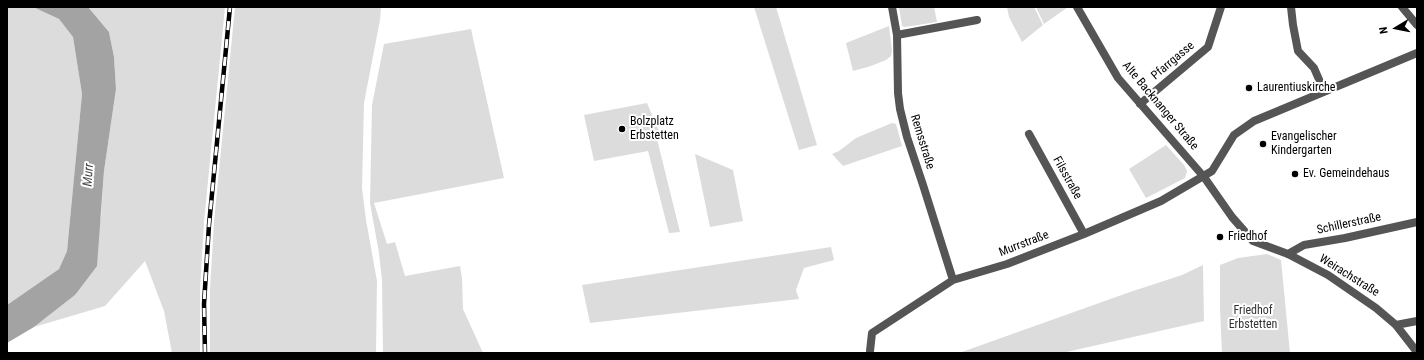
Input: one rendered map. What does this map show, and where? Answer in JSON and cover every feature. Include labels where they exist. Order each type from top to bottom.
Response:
[{"type":"street","name":"Remsstraße","points":[[892,7],[897,35],[898,93],[906,137],[923,185],[952,280]]},
{"type":"street","name":"Alte Backnanger Straße","points":[[1077,7],[1118,78],[1204,177],[1232,217],[1253,241]]},
{"type":"street","name":"Pfarrgasse","points":[[1140,104],[1208,47],[1221,7]]},
{"type":"street","points":[[1291,7],[1298,52],[1314,68],[1324,91]]},
{"type":"street","points":[[1402,7],[1417,25]]},
{"type":"street","points":[[897,35],[977,20]]},
{"type":"street","name":"Murrstraße","points":[[870,351],[872,333],[952,280],[1008,264],[1161,201],[1212,171],[1234,135],[1254,121],[1417,53]]},
{"type":"street","name":"Filsstraße","points":[[1029,134],[1084,234]]},
{"type":"street","name":"Schillerstraße","points":[[1288,254],[1304,245],[1345,238],[1417,222]]},
{"type":"street","name":"Weirachstraße","points":[[1253,241],[1288,254],[1328,276],[1376,308],[1396,325],[1417,352]]},
{"type":"street","points":[[1396,325],[1417,321]]},
{"type":"green space","points":[[7,7],[33,7],[59,19],[73,37],[82,94],[67,251],[59,269],[7,305]]},
{"type":"green space","points":[[88,7],[225,7],[204,222],[200,290],[200,353],[172,353],[164,311],[145,261],[105,306],[34,327],[75,295],[101,218],[104,171],[116,89],[114,57],[109,32]]},
{"type":"green space","points":[[235,7],[381,7],[380,20],[364,103],[362,188],[377,281],[376,353],[210,353],[210,289],[214,222]]},
{"type":"green space","points":[[754,7],[776,7],[817,145],[799,150]]},
{"type":"green space","points":[[899,7],[934,7],[937,22],[905,27],[902,26]]},
{"type":"green space","points":[[1007,7],[1034,7],[1043,25],[1022,42],[1009,17]]},
{"type":"green space","points":[[1036,7],[1068,7],[1044,24]]},
{"type":"green space","points":[[889,26],[892,50],[891,56],[886,60],[871,66],[853,71],[846,43]]},
{"type":"green space","points":[[471,29],[504,178],[374,203],[387,244],[395,242],[405,276],[460,266],[463,309],[483,353],[383,353],[382,280],[370,203],[372,105],[384,44]]},
{"type":"green space","points":[[647,103],[661,136],[657,139],[680,232],[669,233],[648,151],[594,161],[584,115]]},
{"type":"green space","points":[[892,123],[896,124],[902,146],[843,166],[832,154],[839,151],[856,138]]},
{"type":"green space","points":[[1166,145],[1184,165],[1187,171],[1185,178],[1146,198],[1129,169]]},
{"type":"green space","points":[[695,154],[733,170],[743,221],[710,227]]},
{"type":"green space","points":[[831,247],[834,260],[804,268],[796,290],[799,299],[590,323],[582,285]]},
{"type":"green space","name":"Friedhof Erbstetten","points":[[1267,254],[1281,260],[1290,353],[1222,353],[1220,265],[1238,258]]},
{"type":"green space","points":[[1203,265],[1204,321],[1062,353],[959,353],[1182,275]]},
{"type":"water","name":"Murr","points":[[33,7],[88,7],[109,32],[114,57],[116,89],[104,171],[97,266],[75,295],[34,327],[7,343],[7,305],[59,269],[67,251],[82,94],[73,37],[59,19]]},
{"type":"railway","points":[[205,353],[204,304],[209,225],[230,7]]},
{"type":"place","name":"Laurentiuskirche","points":[[1249,88]]},
{"type":"place","name":"Bolzplatz Erbstetten","points":[[622,129]]},
{"type":"place","name":"Evangelischer Kindergarten","points":[[1263,144]]},
{"type":"place","name":"Ev. Gemeindehaus","points":[[1295,174]]},
{"type":"place","name":"Friedhof","points":[[1220,237]]}]
